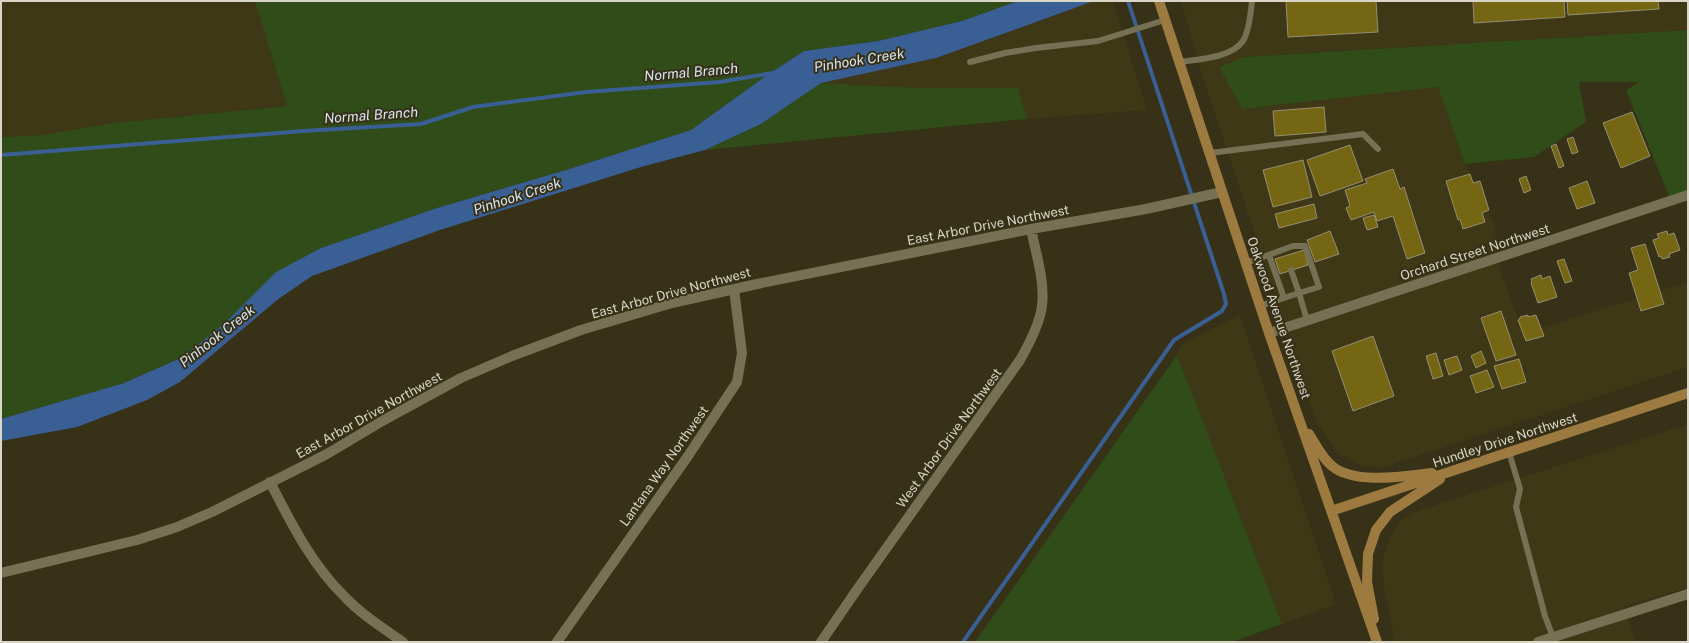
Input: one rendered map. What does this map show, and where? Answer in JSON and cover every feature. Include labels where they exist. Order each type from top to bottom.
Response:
[{"type":"street","name":"Oakwood Avenue Northwest","points":[[1159,1],[1269,333],[1378,642]]},
{"type":"street","name":"East Arbor Drive Northwest","points":[[1,573],[151,536],[177,527],[212,512],[327,454],[384,420],[461,378],[512,356],[581,330],[672,303],[734,289],[1031,229],[1146,209],[1222,192]]},
{"type":"street","name":"Orchard Street Northwest","points":[[1269,333],[1688,195]]},
{"type":"street","name":"West Arbor Drive Northwest","points":[[821,642],[1020,360],[1030,343],[1042,306],[1041,281],[1031,229]]},
{"type":"street","name":"Lantana Way Northwest","points":[[557,642],[688,456],[737,382],[742,353],[734,289]]},
{"type":"street","name":"Hundley Drive Northwest","points":[[1331,511],[1688,393]]},
{"type":"street","points":[[1299,418],[1320,452],[1333,467],[1349,474],[1372,478],[1450,472]]},
{"type":"street","points":[[1378,642],[1367,582],[1368,554],[1376,530],[1390,512],[1450,472]]},
{"type":"street","points":[[270,482],[287,515],[316,564],[330,581],[363,613],[403,642]]},
{"type":"street","points":[[1538,642],[1554,640],[1688,594]]},
{"type":"lane","points":[[1179,62],[1204,58],[1236,49],[1244,39],[1252,1]]},
{"type":"lane","points":[[970,62],[1005,53],[1098,41],[1166,20]]},
{"type":"lane","points":[[1210,153],[1363,134],[1378,149]]},
{"type":"lane","points":[[1246,263],[1293,246],[1304,246],[1319,287],[1260,306]]},
{"type":"lane","points":[[1283,250],[1286,256]]},
{"type":"lane","points":[[1269,255],[1284,298]]},
{"type":"lane","points":[[1291,270],[1307,320]]},
{"type":"lane","points":[[1509,452],[1520,489],[1516,507],[1545,616],[1554,640]]},
{"type":"shaded area","points":[[1,1],[255,1],[287,106],[114,123],[43,135],[1,137]]},
{"type":"shaded area","points":[[1094,1],[1113,1],[1147,110],[1027,119],[1018,88],[919,88],[821,83],[936,58]]},
{"type":"shaded area","points":[[1181,1],[1688,1],[1688,30],[1245,57],[1242,109],[1438,87],[1465,164],[1494,222],[1501,274],[1524,334],[1688,282],[1688,367],[1381,468],[1358,464],[1338,453],[1317,423],[1202,75]]},
{"type":"shaded area","points":[[1240,315],[1336,604],[1282,624],[1177,355],[1182,344]]},
{"type":"shaded area","points":[[1688,424],[1688,588],[1624,606],[1635,642],[1395,642],[1384,587],[1382,560],[1391,535],[1401,520],[1420,510]]},
{"type":"green space","points":[[255,1],[1018,1],[962,21],[878,41],[804,51],[770,73],[691,130],[566,170],[437,208],[321,248],[183,357],[124,383],[1,419],[1,137],[43,135],[114,123],[287,106]]},
{"type":"green space","points":[[1688,30],[1688,190],[1669,196],[1626,90],[1639,82],[1579,82],[1586,122],[1534,157],[1465,164],[1438,87],[1242,109],[1219,67],[1245,57]]},
{"type":"green space","points":[[821,83],[919,88],[1018,88],[1027,119],[705,150],[761,124]]},
{"type":"green space","points":[[1177,355],[1282,624],[1232,642],[975,642]]},
{"type":"water","name":"Pinhook Creek","points":[[1018,1],[1094,1],[936,58],[821,83],[761,124],[705,150],[641,167],[440,230],[312,276],[277,300],[180,382],[147,400],[77,427],[1,441],[1,419],[124,383],[183,357],[226,322],[276,272],[321,248],[437,208],[566,170],[691,130],[770,73],[804,51],[878,41],[962,21]]},
{"type":"building","points":[[1286,1],[1376,1],[1378,32],[1288,37]]},
{"type":"building","points":[[1473,1],[1564,1],[1565,17],[1474,23]]},
{"type":"building","points":[[1567,1],[1658,1],[1659,9],[1568,15]]},
{"type":"building","points":[[1324,107],[1326,132],[1275,136],[1273,111]]},
{"type":"building","points":[[1632,112],[1650,156],[1621,168],[1603,123]]},
{"type":"building","points":[[1573,137],[1578,152],[1572,154],[1567,139]]},
{"type":"building","points":[[1556,144],[1564,166],[1559,168],[1551,146]]},
{"type":"building","points":[[1350,145],[1363,181],[1320,196],[1307,160]]},
{"type":"building","points":[[1303,160],[1312,197],[1273,207],[1263,170]]},
{"type":"building","points":[[1393,169],[1400,189],[1404,187],[1425,253],[1407,259],[1393,216],[1377,221],[1374,212],[1351,220],[1346,208],[1350,206],[1345,190],[1367,183],[1365,179]]},
{"type":"building","points":[[1470,174],[1473,183],[1480,181],[1489,210],[1482,213],[1485,222],[1463,229],[1460,219],[1458,220],[1446,181]]},
{"type":"building","points":[[1526,176],[1531,190],[1524,193],[1519,179]]},
{"type":"building","points":[[1587,181],[1595,203],[1577,209],[1569,188]]},
{"type":"building","points":[[1314,204],[1317,218],[1279,228],[1275,214]]},
{"type":"building","points":[[1374,215],[1378,227],[1367,230],[1363,218]]},
{"type":"building","points":[[1330,231],[1339,254],[1315,262],[1307,240]]},
{"type":"building","points":[[1667,231],[1668,235],[1674,233],[1680,250],[1669,254],[1670,257],[1662,259],[1661,256],[1659,257],[1653,240],[1659,238],[1657,234]]},
{"type":"building","points":[[1645,244],[1664,304],[1641,311],[1629,273],[1638,270],[1631,248]]},
{"type":"building","points":[[1304,250],[1308,265],[1280,274],[1275,259]]},
{"type":"building","points":[[1564,259],[1572,281],[1565,283],[1557,261]]},
{"type":"building","points":[[1541,275],[1542,279],[1550,276],[1557,297],[1538,303],[1531,279]]},
{"type":"building","points":[[1501,311],[1516,355],[1496,361],[1481,318]]},
{"type":"building","points":[[1528,315],[1528,317],[1536,315],[1544,336],[1526,341],[1518,320],[1520,317]]},
{"type":"building","points":[[1373,336],[1394,396],[1353,411],[1332,351]]},
{"type":"building","points":[[1481,351],[1486,363],[1476,368],[1471,356]]},
{"type":"building","points":[[1436,353],[1443,376],[1433,379],[1426,356]]},
{"type":"building","points":[[1457,356],[1462,370],[1449,375],[1444,360]]},
{"type":"building","points":[[1519,359],[1526,382],[1502,389],[1494,366]]},
{"type":"building","points":[[1487,370],[1494,387],[1476,393],[1470,376]]},
{"type":"waterway","points":[[963,642],[1174,340],[1222,311],[1226,304],[1128,1]]},
{"type":"waterway","name":"Normal Branch","points":[[1,155],[303,131],[421,124],[473,107],[586,92],[720,82],[773,73]]}]
